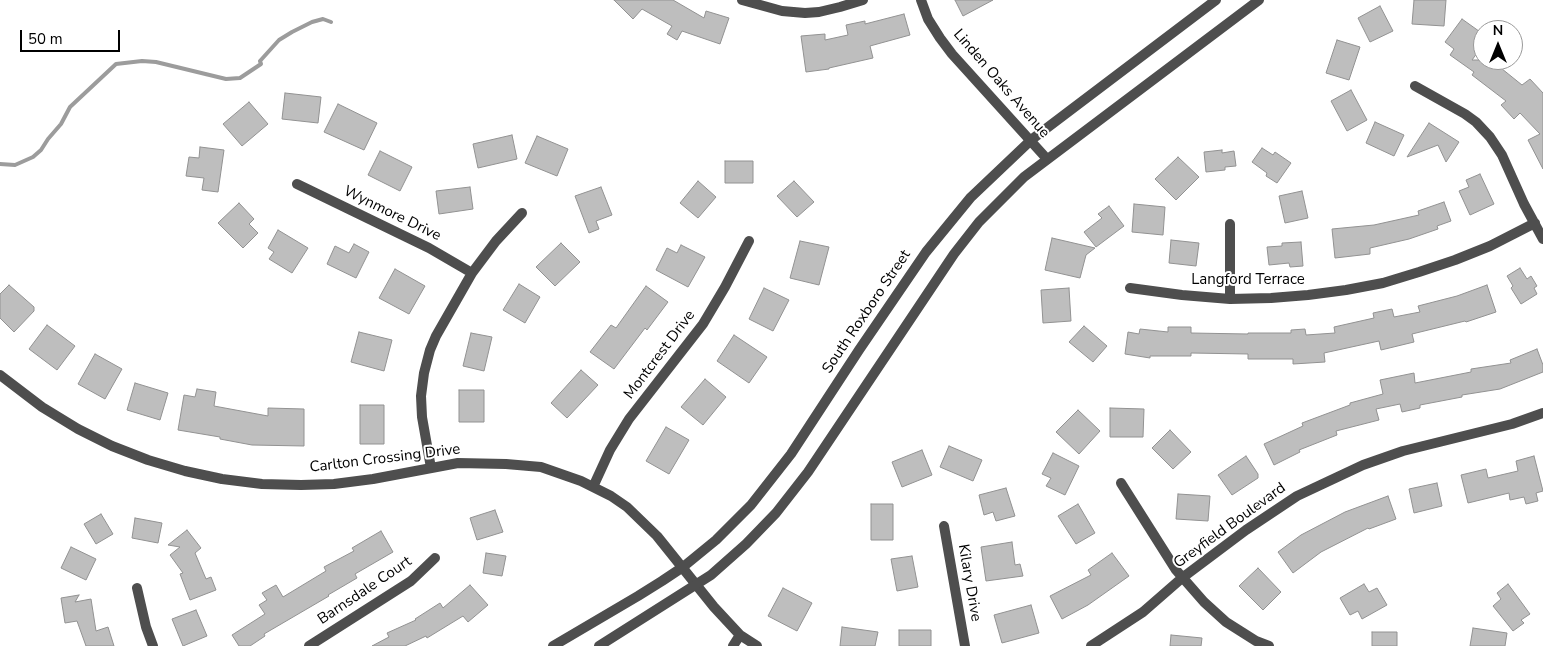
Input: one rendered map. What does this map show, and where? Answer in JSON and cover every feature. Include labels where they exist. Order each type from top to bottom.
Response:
[{"type":"street","points":[[742,0],[782,12],[805,13],[840,8],[863,0]]},
{"type":"street","name":"Linden Oaks Avenue","points":[[921,0],[928,19],[952,54],[1047,159]]},
{"type":"street","name":"South Roxboro Street","points":[[553,646],[683,567],[716,540],[751,504],[791,454],[858,350],[926,252],[971,197],[1031,140],[1216,0]]},
{"type":"street","points":[[599,646],[710,575],[746,544],[776,513],[808,472],[954,254],[979,222],[1024,177],[1259,0]]},
{"type":"street","points":[[1415,86],[1466,114],[1490,137],[1502,156],[1524,204],[1543,239]]},
{"type":"street","name":"Wynmore Drive","points":[[297,184],[429,248],[472,273]]},
{"type":"street","points":[[431,468],[422,417],[421,396],[430,350],[472,273],[496,241],[522,213]]},
{"type":"street","name":"Langford Terrace","points":[[1130,288],[1182,295],[1230,298],[1271,298],[1346,290],[1420,272],[1455,260],[1490,246],[1535,223]]},
{"type":"street","points":[[1230,224],[1230,298]]},
{"type":"street","name":"Montcrest Drive","points":[[593,487],[610,450],[630,419],[703,324],[749,241]]},
{"type":"street","name":"Carlton Crossing Drive","points":[[0,375],[42,407],[78,429],[148,460],[222,479],[262,484],[334,484],[373,479],[458,463],[541,467],[581,481],[611,496],[627,507],[657,536],[697,584]]},
{"type":"street","name":"Greyfield Boulevard","points":[[1091,646],[1143,612],[1182,578],[1273,511],[1297,496],[1363,464],[1403,451],[1512,424],[1543,413]]},
{"type":"street","points":[[1122,483],[1182,578],[1226,622],[1270,646]]},
{"type":"street","name":"Kilary Drive","points":[[944,526],[965,646]]},
{"type":"street","name":"Barnsdale Court","points":[[309,646],[411,581],[436,558]]},
{"type":"street","points":[[697,584],[714,607],[740,635],[757,646]]},
{"type":"street","points":[[137,588],[146,627],[153,646]]},
{"type":"street","points":[[733,646],[740,635]]},
{"type":"building","points":[[614,0],[673,0],[704,18],[706,11],[729,18],[720,44],[682,31],[677,40],[667,34],[672,26],[642,9],[633,19]]},
{"type":"building","points":[[955,0],[993,0],[963,16]]},
{"type":"building","points":[[1414,0],[1446,0],[1444,26],[1412,24]]},
{"type":"building","points":[[1380,6],[1393,31],[1370,42],[1358,18]]},
{"type":"building","points":[[904,14],[910,35],[870,46],[873,58],[829,69],[806,72],[801,36],[825,34],[825,40],[848,35],[846,25],[865,21],[865,24]]},
{"type":"building","points":[[1462,19],[1473,27],[1473,70],[1503,70],[1522,85],[1530,79],[1543,93],[1543,169],[1528,140],[1540,134],[1520,113],[1514,119],[1501,105],[1506,101],[1472,75],[1474,72],[1450,55],[1454,49],[1445,42]]},
{"type":"building","points":[[1337,40],[1360,47],[1349,80],[1326,73]]},
{"type":"building","points":[[1351,90],[1367,120],[1347,131],[1331,101]]},
{"type":"building","points":[[285,93],[321,97],[318,123],[282,119]]},
{"type":"building","points":[[249,102],[268,124],[242,146],[223,124]]},
{"type":"building","points":[[338,104],[377,123],[364,150],[324,132]]},
{"type":"building","points":[[1375,122],[1404,135],[1394,156],[1366,143]]},
{"type":"building","points":[[1429,123],[1459,142],[1446,162],[1438,145],[1407,157]]},
{"type":"building","points":[[512,135],[517,159],[478,168],[473,144]]},
{"type":"building","points":[[537,136],[568,149],[557,176],[525,163]]},
{"type":"building","points":[[200,147],[224,150],[218,192],[202,190],[204,178],[186,176],[189,157],[199,158]]},
{"type":"building","points":[[1262,148],[1273,155],[1275,152],[1291,163],[1277,183],[1266,176],[1267,173],[1252,162]]},
{"type":"building","points":[[1222,150],[1222,153],[1234,151],[1236,166],[1225,167],[1225,170],[1206,172],[1204,152]]},
{"type":"building","points":[[380,151],[412,167],[400,191],[368,175]]},
{"type":"building","points":[[1178,157],[1199,177],[1176,200],[1155,179]]},
{"type":"building","points":[[725,161],[753,161],[753,183],[725,183]]},
{"type":"building","points":[[1480,174],[1494,204],[1470,215],[1459,191],[1469,187],[1466,180]]},
{"type":"building","points":[[698,181],[716,197],[698,218],[680,203]]},
{"type":"building","points":[[794,181],[814,202],[797,217],[777,196]]},
{"type":"building","points":[[470,187],[473,209],[439,214],[436,191]]},
{"type":"building","points":[[601,187],[612,215],[596,221],[599,229],[589,233],[575,196]]},
{"type":"building","points":[[1302,191],[1308,218],[1285,223],[1279,196]]},
{"type":"building","points":[[1444,202],[1451,221],[1437,226],[1438,229],[1409,239],[1370,248],[1370,254],[1335,258],[1332,229],[1374,225],[1419,215],[1418,211]]},
{"type":"building","points":[[239,203],[254,219],[249,224],[258,233],[243,248],[218,223]]},
{"type":"building","points":[[1134,204],[1165,207],[1163,235],[1132,232]]},
{"type":"building","points":[[1109,206],[1124,226],[1096,247],[1084,232],[1102,218],[1098,214]]},
{"type":"building","points":[[278,230],[308,248],[292,273],[269,259],[274,252],[268,248]]},
{"type":"building","points":[[1052,238],[1095,248],[1086,255],[1080,278],[1045,270]]},
{"type":"building","points":[[1171,240],[1199,243],[1196,266],[1169,263]]},
{"type":"building","points":[[800,241],[829,247],[819,285],[790,278]]},
{"type":"building","points":[[1301,242],[1303,266],[1290,267],[1289,263],[1269,265],[1267,247],[1282,246],[1282,243]]},
{"type":"building","points":[[561,243],[580,262],[555,286],[536,267]]},
{"type":"building","points":[[354,244],[369,252],[356,278],[327,264],[335,246],[349,253]]},
{"type":"building","points":[[681,245],[705,257],[688,287],[656,270],[667,248],[677,253]]},
{"type":"building","points":[[1520,268],[1527,279],[1531,276],[1537,286],[1534,288],[1537,294],[1521,304],[1511,288],[1513,286],[1507,276]]},
{"type":"building","points":[[395,269],[425,286],[409,314],[379,298]]},
{"type":"building","points":[[519,284],[540,297],[525,323],[503,310]]},
{"type":"building","points":[[9,285],[34,307],[34,311],[14,332],[0,318],[0,294]]},
{"type":"building","points":[[1487,285],[1496,312],[1466,322],[1412,334],[1414,342],[1381,350],[1379,341],[1324,353],[1325,362],[1293,364],[1293,359],[1248,359],[1248,354],[1191,353],[1191,356],[1150,356],[1150,358],[1125,354],[1128,332],[1139,334],[1140,329],[1168,332],[1168,327],[1191,327],[1191,333],[1248,334],[1291,333],[1291,330],[1305,329],[1306,335],[1335,333],[1334,327],[1374,318],[1373,313],[1392,309],[1394,317],[1420,312],[1418,306],[1457,296]]},
{"type":"building","points":[[646,286],[668,302],[647,330],[645,328],[614,369],[590,352],[611,325],[616,328]]},
{"type":"building","points":[[764,288],[789,300],[773,331],[749,319]]},
{"type":"building","points":[[1069,288],[1071,321],[1043,323],[1041,290]]},
{"type":"building","points":[[47,325],[75,346],[57,370],[29,349]]},
{"type":"building","points":[[1084,326],[1107,346],[1093,362],[1069,342]]},
{"type":"building","points":[[359,332],[392,340],[384,371],[351,362]]},
{"type":"building","points":[[471,333],[492,337],[484,371],[463,366]]},
{"type":"building","points":[[734,335],[767,357],[749,383],[717,361]]},
{"type":"building","points":[[1537,349],[1543,365],[1543,372],[1500,389],[1462,395],[1462,397],[1420,405],[1420,408],[1402,412],[1400,404],[1376,409],[1379,420],[1336,431],[1337,435],[1299,450],[1300,452],[1274,465],[1264,444],[1303,426],[1302,423],[1350,405],[1350,403],[1383,394],[1380,380],[1414,373],[1415,383],[1471,372],[1471,369],[1511,363],[1510,360]]},
{"type":"building","points":[[95,354],[122,369],[105,399],[78,384]]},
{"type":"building","points":[[581,370],[598,385],[567,418],[551,403]]},
{"type":"building","points":[[705,379],[726,397],[703,425],[681,407]]},
{"type":"building","points":[[135,383],[168,393],[160,420],[127,410]]},
{"type":"building","points":[[197,389],[216,392],[214,406],[268,416],[268,408],[304,409],[304,446],[252,445],[178,430],[184,395],[195,397]]},
{"type":"building","points":[[459,390],[484,390],[484,422],[459,422]]},
{"type":"building","points":[[360,405],[384,405],[384,444],[360,444]]},
{"type":"building","points":[[1110,408],[1144,409],[1143,437],[1110,437]]},
{"type":"building","points":[[1078,410],[1100,431],[1079,454],[1056,432]]},
{"type":"building","points":[[666,427],[689,440],[669,474],[646,461]]},
{"type":"building","points":[[1170,430],[1191,452],[1173,469],[1152,448]]},
{"type":"building","points":[[949,446],[982,460],[973,481],[940,467]]},
{"type":"building","points":[[922,450],[932,475],[902,487],[892,462]]},
{"type":"building","points":[[1053,453],[1079,466],[1065,495],[1046,486],[1051,478],[1042,474]]},
{"type":"building","points":[[1246,456],[1258,474],[1258,478],[1232,495],[1218,475]]},
{"type":"building","points":[[1534,456],[1543,491],[1536,493],[1538,501],[1526,504],[1524,497],[1510,500],[1509,493],[1468,503],[1461,475],[1486,469],[1488,478],[1518,471],[1516,461]]},
{"type":"building","points":[[1437,483],[1442,506],[1414,513],[1409,489]]},
{"type":"building","points":[[1006,488],[1015,516],[996,521],[993,512],[984,515],[979,495]]},
{"type":"building","points":[[1178,494],[1210,496],[1208,521],[1176,519]]},
{"type":"building","points":[[1388,496],[1396,519],[1368,528],[1321,552],[1293,573],[1278,552],[1301,535],[1345,512]]},
{"type":"building","points":[[871,504],[893,504],[893,540],[871,540]]},
{"type":"building","points":[[1078,504],[1095,533],[1076,544],[1058,516]]},
{"type":"building","points":[[495,510],[503,532],[477,540],[470,518]]},
{"type":"building","points":[[101,514],[113,534],[96,544],[84,524]]},
{"type":"building","points":[[135,518],[162,523],[158,543],[132,538]]},
{"type":"building","points":[[187,530],[201,548],[195,553],[206,579],[211,577],[216,590],[190,600],[180,574],[183,573],[170,555],[180,547],[168,545]]},
{"type":"building","points":[[381,531],[393,552],[355,574],[357,578],[264,634],[265,636],[250,646],[239,646],[232,635],[265,614],[259,605],[267,600],[262,593],[276,585],[283,597],[326,571],[324,567],[354,551],[352,548]]},
{"type":"building","points":[[1012,542],[1015,565],[1020,564],[1023,576],[986,581],[981,547]]},
{"type":"building","points":[[71,547],[96,559],[86,580],[61,568]]},
{"type":"building","points":[[486,553],[506,556],[502,576],[483,573]]},
{"type":"building","points":[[1112,553],[1129,576],[1088,605],[1062,619],[1050,596],[1091,575],[1088,570]]},
{"type":"building","points":[[912,556],[918,587],[897,591],[891,559]]},
{"type":"building","points":[[1258,568],[1281,592],[1263,610],[1239,586]]},
{"type":"building","points":[[1364,584],[1369,592],[1377,588],[1387,605],[1362,619],[1358,611],[1350,615],[1340,598]]},
{"type":"building","points":[[1508,584],[1530,614],[1521,620],[1524,623],[1513,631],[1493,606],[1501,599],[1497,593]]},
{"type":"building","points":[[470,585],[488,605],[468,622],[463,616],[427,638],[426,636],[405,646],[372,646],[389,637],[387,633],[416,620],[440,603],[443,608]]},
{"type":"building","points":[[783,588],[812,603],[797,631],[768,616]]},
{"type":"building","points":[[79,595],[75,602],[91,599],[96,631],[108,627],[114,646],[86,646],[77,621],[65,623],[61,598]]},
{"type":"building","points":[[1031,605],[1039,633],[1002,643],[994,615]]},
{"type":"building","points":[[196,610],[207,636],[183,646],[172,619]]},
{"type":"building","points":[[842,627],[878,632],[875,646],[840,646]]},
{"type":"building","points":[[1473,628],[1507,633],[1505,646],[1470,646]]},
{"type":"building","points":[[899,630],[931,630],[931,646],[899,646]]},
{"type":"building","points":[[1372,632],[1397,632],[1397,646],[1372,646]]},
{"type":"building","points":[[1171,635],[1202,638],[1201,646],[1170,646]]},
{"type":"waterway","points":[[0,164],[15,165],[33,157],[41,150],[61,124],[70,107],[116,64],[142,61],[156,62],[226,79],[240,78],[261,64],[260,61],[279,40],[312,22],[323,19],[331,22]]}]
